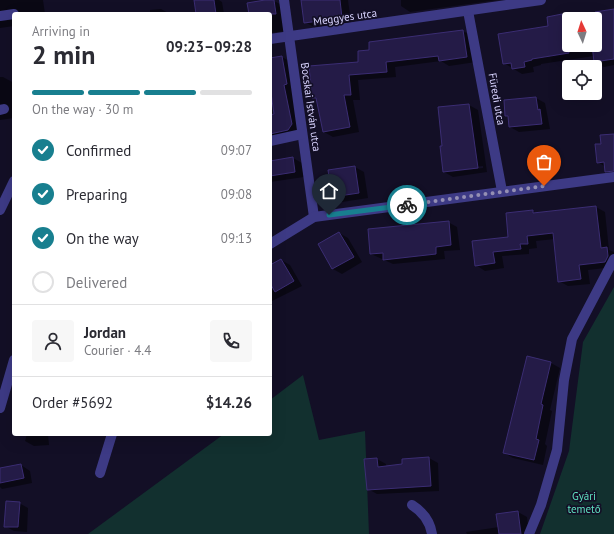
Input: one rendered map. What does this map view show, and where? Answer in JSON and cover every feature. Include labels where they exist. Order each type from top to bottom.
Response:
[{"type":"street","name":"Bocskai István utca","points":[[284,0],[314,217]]},
{"type":"street","name":"Meggyes utca","points":[[272,40],[541,0]]},
{"type":"street","name":"Füredi utca","points":[[468,11],[502,191]]},
{"type":"street","points":[[0,16],[12,14]]},
{"type":"street","points":[[272,141],[302,134]]},
{"type":"street","points":[[272,243],[314,217],[614,177]]},
{"type":"street","points":[[0,210],[12,185]]},
{"type":"street","points":[[529,534],[541,505],[557,450],[564,380],[572,339],[614,259]]},
{"type":"street","points":[[0,408],[12,367]]},
{"type":"street","points":[[100,473],[111,436]]},
{"type":"street","points":[[412,504],[422,511],[427,519],[432,534]]},
{"type":"green space","name":"Gyári temető","points":[[614,287],[614,534],[540,534],[569,451],[583,342]]},
{"type":"green space","points":[[303,375],[319,440],[365,431],[369,534],[88,534],[221,436],[272,436],[272,398]]},
{"type":"building","points":[[194,0],[214,0],[216,12],[196,12]]},
{"type":"building","points":[[274,0],[276,14],[272,14],[272,12],[249,12],[247,3]]},
{"type":"building","points":[[301,0],[340,0],[342,18],[304,23]]},
{"type":"building","points":[[614,9],[614,59],[602,61],[594,60],[593,52],[602,52],[602,12],[595,12]]},
{"type":"building","points":[[562,14],[562,52],[569,53],[532,59],[524,62],[525,67],[512,69],[511,63],[503,64],[498,34],[548,26],[547,17]]},
{"type":"building","points":[[463,30],[467,57],[439,61],[438,56],[386,62],[387,72],[349,75],[351,95],[344,95],[350,127],[323,132],[316,98],[312,98],[309,66],[358,62],[358,51],[369,50],[369,42]]},
{"type":"building","points":[[282,56],[287,84],[284,85],[292,124],[288,130],[272,134],[272,114],[274,114],[272,100],[272,58]]},
{"type":"building","points":[[536,97],[538,110],[540,109],[542,124],[509,127],[508,116],[505,116],[504,100]]},
{"type":"building","points":[[469,104],[478,168],[443,172],[438,107]]},
{"type":"building","points":[[614,134],[614,171],[605,172],[604,162],[597,163],[595,144],[601,144],[600,135]]},
{"type":"building","points":[[293,157],[295,172],[272,176],[272,161]]},
{"type":"building","points":[[355,166],[359,193],[332,197],[328,170]]},
{"type":"building","points":[[596,206],[601,248],[607,247],[608,256],[605,262],[579,265],[581,279],[558,282],[553,233],[527,236],[528,244],[520,244],[521,249],[493,252],[495,263],[475,266],[472,241],[508,237],[506,213],[533,210],[533,213]]},
{"type":"building","points":[[449,221],[451,245],[436,247],[436,254],[383,260],[383,253],[370,254],[368,229]]},
{"type":"building","points":[[339,232],[354,257],[332,269],[318,244]]},
{"type":"building","points":[[281,259],[294,281],[275,292],[272,287],[272,264]]},
{"type":"building","points":[[527,356],[551,362],[541,404],[543,405],[536,439],[539,440],[534,460],[503,453]]},
{"type":"building","points":[[429,457],[431,486],[367,490],[364,459],[377,458],[378,467],[402,464],[402,459]]},
{"type":"building","points":[[21,464],[24,478],[0,483],[0,468]]},
{"type":"building","points":[[6,501],[20,502],[18,527],[4,527]]},
{"type":"building","points":[[518,511],[521,534],[499,534],[496,514]]},
{"type":"way so far","points":[[407,205],[544,186]]},
{"type":"route","points":[[329,215],[407,205]]}]
